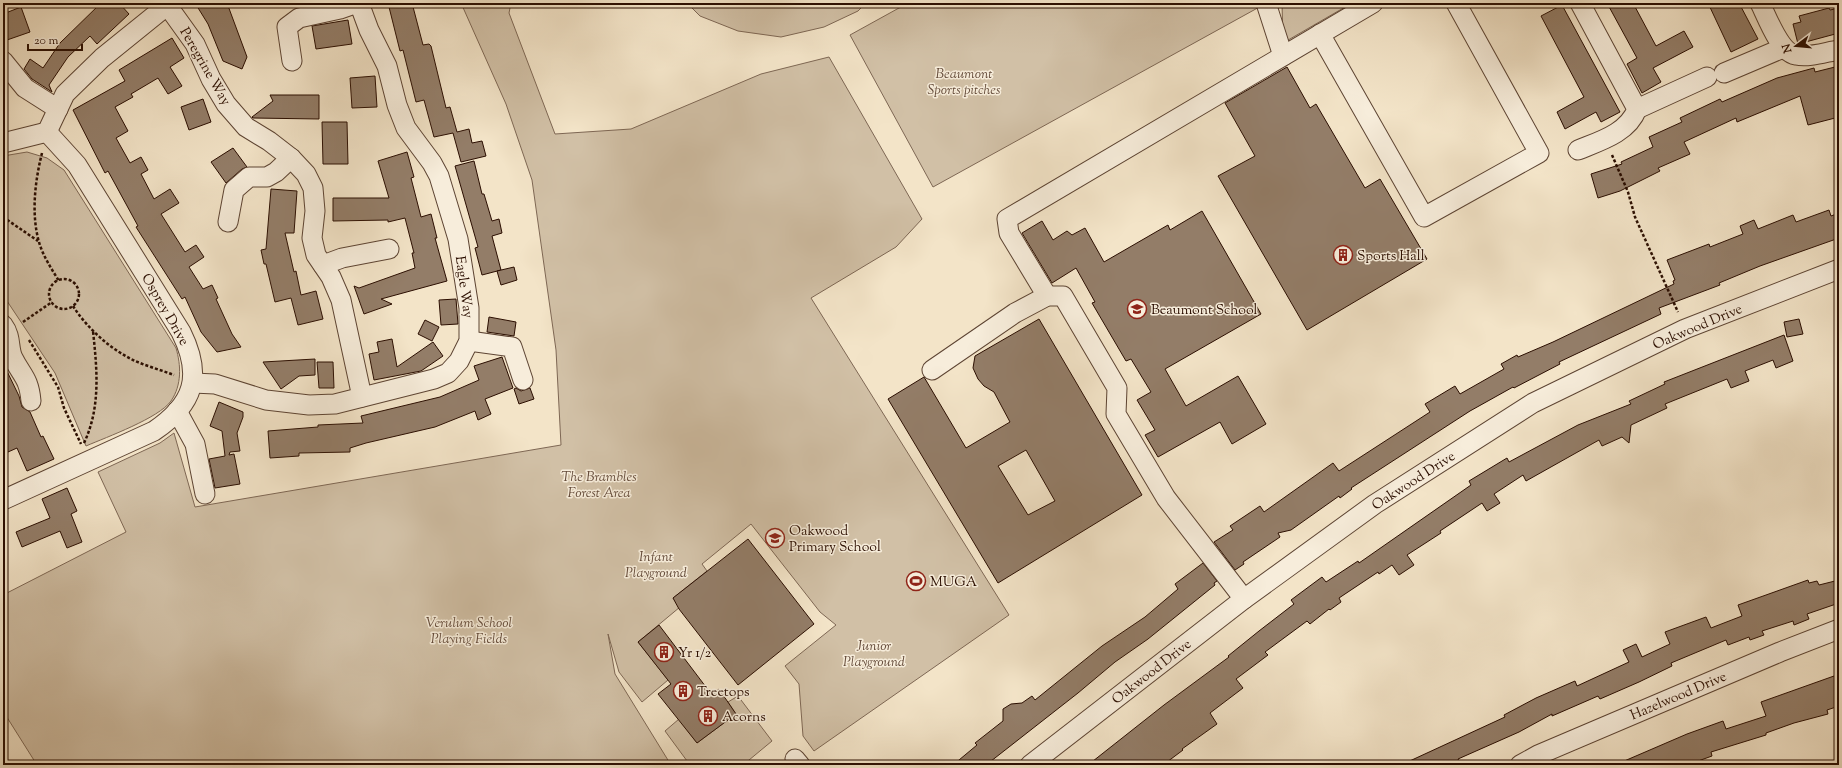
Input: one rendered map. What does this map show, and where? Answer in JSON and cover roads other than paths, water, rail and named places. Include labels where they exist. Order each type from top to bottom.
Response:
[{"type":"street","points":[[292,61],[287,27],[299,18],[340,9],[358,3]]},
{"type":"street","name":"Eagle Way","points":[[193,382],[215,384],[266,400],[309,405],[335,404],[434,379],[448,372],[459,361],[468,341],[469,308],[462,272],[458,239],[439,176],[432,163],[406,128],[397,105],[387,66],[369,30],[358,3]]},
{"type":"street","points":[[1266,3],[1282,56]]},
{"type":"street","points":[[1047,296],[1009,233],[1007,220],[1373,3]]},
{"type":"street","points":[[1320,34],[1424,217],[1540,153],[1456,3]]},
{"type":"street","points":[[1578,150],[1605,139],[1627,126],[1633,119],[1636,110],[1580,3]]},
{"type":"street","points":[[1760,3],[1783,48],[1796,55],[1839,50]]},
{"type":"street","points":[[3,143],[47,132],[65,94],[102,58],[168,4]]},
{"type":"street","name":"Peregrine Way","points":[[168,4],[195,44],[211,79],[226,104],[246,127],[269,141],[291,158],[306,174],[313,188],[315,211],[312,238],[316,255],[331,277],[341,300],[362,397]]},
{"type":"street","points":[[1636,110],[1783,48]]},
{"type":"street","points":[[3,61],[25,88],[58,109]]},
{"type":"street","name":"Osprey Drive","points":[[47,132],[77,165],[182,332],[189,347],[193,365],[193,382]]},
{"type":"street","points":[[228,222],[234,190],[249,177],[267,176],[276,172],[291,158]]},
{"type":"street","points":[[323,265],[342,258],[389,249]]},
{"type":"street","name":"Oakwood Drive","points":[[1030,765],[1244,599],[1376,504],[1533,403],[1686,329],[1839,269]]},
{"type":"street","points":[[932,370],[1015,313],[1047,296],[1063,296],[1117,388],[1116,414],[1166,498],[1244,599]]},
{"type":"street","points":[[11,325],[12,357],[23,373],[30,389],[31,401]]},
{"type":"street","points":[[468,341],[512,347],[523,380]]},
{"type":"street","points":[[3,500],[154,430],[169,421],[177,411],[193,382]]},
{"type":"street","points":[[177,411],[195,444],[205,494]]},
{"type":"street","name":"Hazelwood Drive","points":[[1520,765],[1546,752],[1780,652],[1839,630]]},
{"type":"place","name":"Sports Hall","points":[[1343,255]]},
{"type":"place","name":"Beaumont School","points":[[1137,309]]},
{"type":"place","name":"Oakwood Primary School","points":[[775,538]]},
{"type":"place","name":"MUGA","points":[[916,581]]},
{"type":"place","name":"Yr 1/2","points":[[664,652]]},
{"type":"place","name":"Treetops","points":[[683,691]]},
{"type":"place","name":"Acorns","points":[[708,716]]},
{"type":"park label","name":"Beaumont Sports pitches","points":[[964,82]]},
{"type":"park label","name":"The Brambles Forest Area","points":[[599,484]]},
{"type":"park label","name":"Infant Playground","points":[[656,564]]},
{"type":"park label","name":"Verulum School Playing Fields","points":[[469,630]]},
{"type":"park label","name":"Junior Playground","points":[[874,654]]}]
